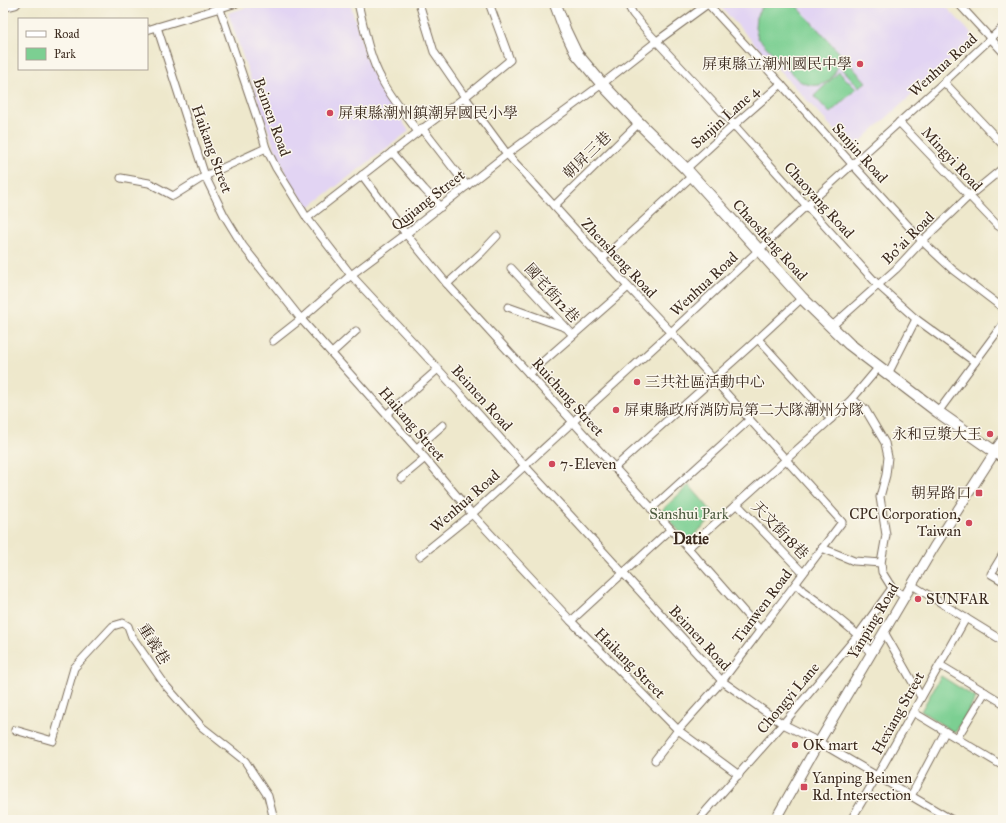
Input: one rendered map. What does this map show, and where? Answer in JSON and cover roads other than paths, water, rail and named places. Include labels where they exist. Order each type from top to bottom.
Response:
[{"type":"main road","points":[[3,6],[15,3]]},
{"type":"main road","name":"Chaosheng Road","points":[[555,3],[565,30],[576,53],[602,84],[639,123],[689,172],[802,298],[849,344],[938,412],[999,455]]},
{"type":"main road","name":"Yanping Road","points":[[999,455],[1003,441]]},
{"type":"street","points":[[148,30],[219,6],[238,3]]},
{"type":"street","points":[[358,3],[366,40],[382,80],[420,130],[467,186]]},
{"type":"street","name":"Zhensheng Road","points":[[419,3],[434,52],[507,154],[602,259],[671,332],[842,522]]},
{"type":"street","points":[[307,218],[465,97],[510,60],[489,3]]},
{"type":"street","name":"Chaoyang Road","points":[[627,3],[633,14],[647,31],[878,285],[916,319],[975,362]]},
{"type":"street","points":[[958,3],[1003,52]]},
{"type":"street","name":"Qujiang Street","points":[[273,341],[301,319],[351,275],[441,207],[507,154],[708,4]]},
{"type":"street","name":"Sanjin Road","points":[[708,4],[922,241],[958,273],[1003,308]]},
{"type":"street","name":"Beimen Road","points":[[219,6],[266,148],[276,168],[307,218],[351,275],[722,681],[783,724],[819,742],[952,820]]},
{"type":"street","name":"Haikang Street","points":[[157,27],[205,176],[224,215],[243,246],[301,319],[417,448],[472,514],[571,621],[678,730],[739,775]]},
{"type":"street","name":"Wenhua Road","points":[[420,556],[472,514],[525,466],[759,249],[1003,27]]},
{"type":"street","points":[[944,82],[1003,145]]},
{"type":"street","name":"Sanjin Lane 4","points":[[602,259],[734,125],[781,84]]},
{"type":"street","name":"Mingyi Road","points":[[899,122],[997,226],[1003,230]]},
{"type":"street","name":"朝昇三巷","points":[[554,206],[639,123]]},
{"type":"street","points":[[121,178],[149,183],[173,196],[205,176],[266,148]]},
{"type":"street","points":[[392,152],[424,190],[441,207]]},
{"type":"street","name":"Bo'ai Road","points":[[831,327],[896,269],[922,241],[970,196],[1003,168]]},
{"type":"street","name":"Ruichang Street","points":[[362,175],[406,234],[447,284],[688,548],[760,630]]},
{"type":"street","points":[[447,284],[481,253],[496,236]]},
{"type":"street","name":"國宅街12巷","points":[[511,268],[573,335]]},
{"type":"street","points":[[529,374],[628,287]]},
{"type":"street","points":[[614,468],[802,298]]},
{"type":"street","points":[[508,308],[566,328]]},
{"type":"street","points":[[888,374],[916,319]]},
{"type":"street","points":[[938,412],[1003,324]]},
{"type":"street","points":[[332,353],[356,331]]},
{"type":"street","points":[[758,339],[831,419]]},
{"type":"street","points":[[688,548],[831,419],[852,399],[879,367]]},
{"type":"street","points":[[387,414],[438,369]]},
{"type":"street","points":[[852,399],[865,409],[885,443],[888,457],[886,474],[880,497],[886,535],[881,563],[882,572],[892,588],[905,597]]},
{"type":"street","points":[[652,509],[750,420]]},
{"type":"street","points":[[417,448],[443,425]]},
{"type":"street","name":"Yanping Road","points":[[775,820],[819,742],[934,547],[999,455]]},
{"type":"street","points":[[401,478],[425,458]]},
{"type":"street","name":"天文街18巷","points":[[737,504],[803,573]]},
{"type":"street","name":"Tianwen Road","points":[[655,760],[678,730],[722,681],[842,522]]},
{"type":"street","points":[[571,621],[670,530]]},
{"type":"street","points":[[822,548],[854,561],[881,563]]},
{"type":"street","points":[[1003,554],[990,574],[1003,581]]},
{"type":"street","points":[[796,584],[858,635],[871,654]]},
{"type":"street","points":[[912,585],[1003,641]]},
{"type":"street","name":"Chongyi Lane","points":[[698,820],[739,775],[858,635],[892,588]]},
{"type":"street","name":"Hexiang Street","points":[[851,820],[966,618]]},
{"type":"street","name":"重義巷","points":[[14,730],[53,741],[74,668],[113,626],[123,623],[128,626],[132,637],[166,686],[202,728],[245,761],[268,796],[274,820]]},
{"type":"street","points":[[884,632],[921,697]]},
{"type":"street","points":[[940,665],[1003,703]]},
{"type":"street","points":[[957,738],[985,692]]},
{"type":"street","points":[[913,712],[1003,766]]},
{"type":"street","points":[[911,796],[945,732]]},
{"type":"place","name":"屏東縣立潮州國民中學","points":[[860,64]]},
{"type":"place","name":"屏東縣潮州鎮潮昇國民小學","points":[[330,113]]},
{"type":"place","name":"三共社區活動中心","points":[[637,382]]},
{"type":"place","name":"屏東縣政府消防局第二大隊潮州分隊","points":[[616,410]]},
{"type":"place","name":"永和豆漿大王","points":[[990,434]]},
{"type":"place","name":"7-Eleven","points":[[552,464]]},
{"type":"place","name":"朝昇路口","points":[[979,493]]},
{"type":"place","name":"CPC Corporation, Taiwan","points":[[969,523]]},
{"type":"place","name":"SUNFAR","points":[[918,599]]},
{"type":"place","name":"OK mart","points":[[795,745]]},
{"type":"place","name":"Yanping Beimen Rd. Intersection","points":[[804,787]]},
{"type":"district","name":"Datie","points":[[691,538]]},
{"type":"park label","name":"Sanshui Park","points":[[689,514]]}]
